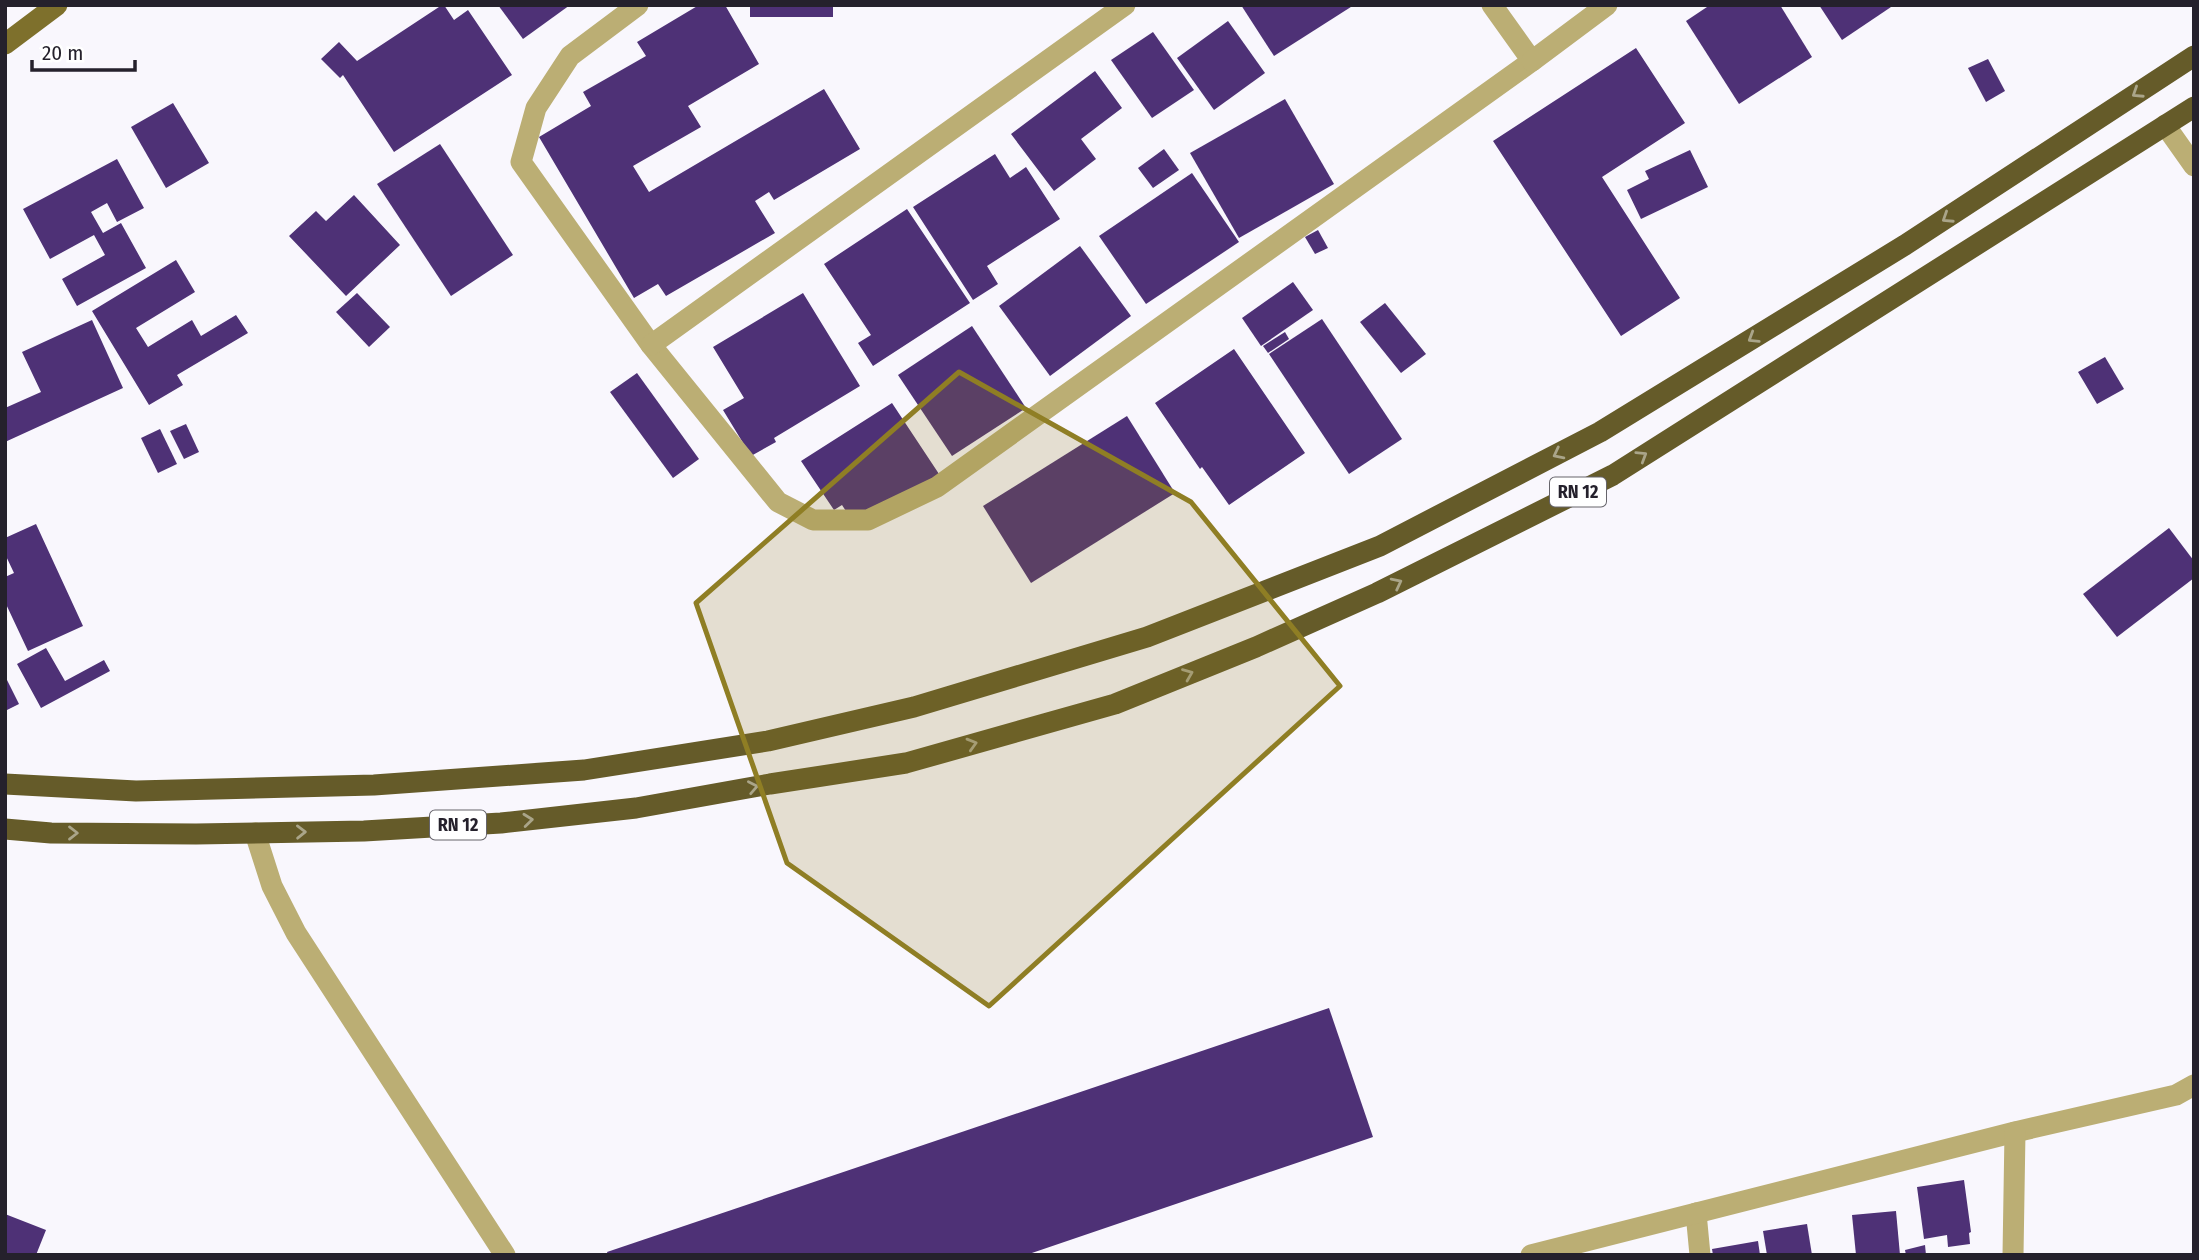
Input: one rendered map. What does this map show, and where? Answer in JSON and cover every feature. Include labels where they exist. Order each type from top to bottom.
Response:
[{"type":"highway","points":[[5,784],[136,790],[360,786],[584,771],[768,741],[914,707],[1147,637],[1380,546],[1600,432],[1905,245],[2194,56]]},
{"type":"highway","name":"RN 12","points":[[5,829],[51,833],[364,831],[501,823],[636,808],[906,763],[1115,704],[1256,647],[1377,593],[1613,475],[2194,107]]},
{"type":"main road","points":[[5,44],[57,5]]},
{"type":"street","points":[[638,5],[570,56],[536,107],[520,162],[651,345],[778,502],[813,520],[868,520],[937,488],[1606,5]]},
{"type":"street","points":[[651,345],[1125,5]]},
{"type":"street","points":[[1492,5],[1532,61]]},
{"type":"street","points":[[2165,125],[2194,166]]},
{"type":"street","points":[[255,833],[272,886],[296,933],[505,1255]]},
{"type":"street","points":[[1531,1255],[2015,1132],[2176,1095],[2194,1085]]},
{"type":"street","points":[[2013,1255],[2015,1132]]},
{"type":"street","points":[[1696,1213],[1700,1255]]},
{"type":"highlighted area","points":[[959,372],[1191,502],[1340,686],[989,1006],[787,863],[696,603]]},
{"type":"building","points":[[442,5],[454,20],[468,10],[512,75],[394,152],[343,75],[340,78],[321,59],[339,42],[357,61]]},
{"type":"building","points":[[498,5],[570,5],[523,39]]},
{"type":"building","points":[[699,5],[725,5],[759,64],[688,106],[701,127],[633,166],[649,192],[824,89],[860,149],[774,200],[769,192],[755,201],[775,233],[666,296],[658,284],[634,298],[539,137],[591,106],[583,92],[646,56],[637,42]]},
{"type":"building","points":[[750,5],[833,5],[833,17],[750,17]]},
{"type":"building","points":[[1241,5],[1354,5],[1274,56]]},
{"type":"building","points":[[1710,5],[1780,5],[1812,57],[1739,104],[1686,21]]},
{"type":"building","points":[[1819,5],[1894,5],[1842,40]]},
{"type":"building","points":[[1228,21],[1265,73],[1214,110],[1177,58]]},
{"type":"building","points":[[1153,32],[1194,90],[1152,118],[1111,60]]},
{"type":"building","points":[[1636,48],[1685,123],[1602,177],[1680,298],[1621,336],[1493,141]]},
{"type":"building","points":[[1988,59],[2005,91],[1986,102],[1968,68]]},
{"type":"building","points":[[1095,71],[1122,108],[1081,139],[1096,159],[1054,191],[1011,134]]},
{"type":"building","points":[[1285,99],[1334,184],[1239,238],[1190,153]]},
{"type":"building","points":[[173,103],[209,163],[166,188],[131,127]]},
{"type":"building","points":[[440,144],[513,255],[451,296],[377,184]]},
{"type":"building","points":[[1164,149],[1179,170],[1153,188],[1138,168]]},
{"type":"building","points":[[1690,150],[1708,187],[1641,219],[1627,190],[1649,179],[1645,171]]},
{"type":"building","points":[[995,154],[1010,178],[1026,167],[1060,219],[987,266],[998,284],[973,300],[913,207]]},
{"type":"building","points":[[117,159],[144,208],[117,222],[107,203],[91,212],[103,233],[121,223],[146,268],[77,306],[62,279],[105,255],[94,235],[50,259],[23,209]]},
{"type":"building","points":[[1192,173],[1239,242],[1146,304],[1099,236]]},
{"type":"building","points":[[354,195],[400,245],[346,296],[289,236],[316,211],[326,221]]},
{"type":"building","points":[[907,209],[970,303],[873,366],[858,343],[871,335],[824,264]]},
{"type":"building","points":[[1318,230],[1328,248],[1315,254],[1305,237]]},
{"type":"building","points":[[1080,246],[1131,316],[1050,376],[999,306]]},
{"type":"building","points":[[176,260],[195,292],[136,328],[148,347],[192,320],[201,336],[236,315],[248,333],[177,375],[183,385],[149,405],[92,311]]},
{"type":"building","points":[[1293,282],[1313,310],[1261,346],[1242,318]]},
{"type":"building","points":[[357,293],[390,327],[369,347],[336,312]]},
{"type":"building","points":[[803,293],[860,386],[774,438],[776,442],[751,456],[723,410],[744,398],[713,347]]},
{"type":"building","points":[[1385,303],[1426,354],[1401,373],[1360,322]]},
{"type":"building","points":[[1322,319],[1402,439],[1349,474],[1269,354]]},
{"type":"building","points":[[92,320],[123,388],[5,442],[5,408],[41,392],[22,352]]},
{"type":"building","points":[[972,326],[1026,408],[952,456],[898,375]]},
{"type":"building","points":[[1285,332],[1289,339],[1268,353],[1263,346]]},
{"type":"building","points":[[1234,349],[1305,453],[1229,505],[1202,467],[1200,469],[1155,403]]},
{"type":"building","points":[[2105,357],[2124,389],[2097,404],[2078,372]]},
{"type":"building","points":[[637,373],[699,459],[673,478],[610,392]]},
{"type":"building","points":[[892,403],[939,474],[857,528],[842,505],[834,510],[801,461]]},
{"type":"building","points":[[1127,416],[1175,493],[1031,583],[983,506]]},
{"type":"building","points":[[186,424],[199,452],[184,459],[170,431]]},
{"type":"building","points":[[160,429],[177,464],[158,473],[141,438]]},
{"type":"building","points":[[36,524],[83,626],[28,651],[5,602],[5,577],[14,573],[5,554],[5,538]]},
{"type":"building","points":[[2169,528],[2194,561],[2194,578],[2117,637],[2083,594]]},
{"type":"building","points":[[46,648],[65,681],[104,660],[110,671],[41,708],[17,664]]},
{"type":"building","points":[[5,676],[19,704],[5,711]]},
{"type":"building","points":[[1329,1008],[1373,1137],[1026,1255],[608,1255],[607,1252]]},
{"type":"building","points":[[1964,1180],[1971,1232],[1970,1244],[1948,1247],[1947,1235],[1924,1239],[1917,1187]]},
{"type":"building","points":[[1896,1211],[1900,1255],[1856,1255],[1852,1215]]},
{"type":"building","points":[[5,1214],[46,1230],[36,1255],[5,1255]]},
{"type":"building","points":[[1807,1224],[1812,1255],[1767,1255],[1763,1231]]},
{"type":"building","points":[[1758,1241],[1760,1255],[1713,1255],[1712,1249]]},
{"type":"building","points":[[1925,1245],[1926,1255],[1906,1255],[1905,1250]]}]
